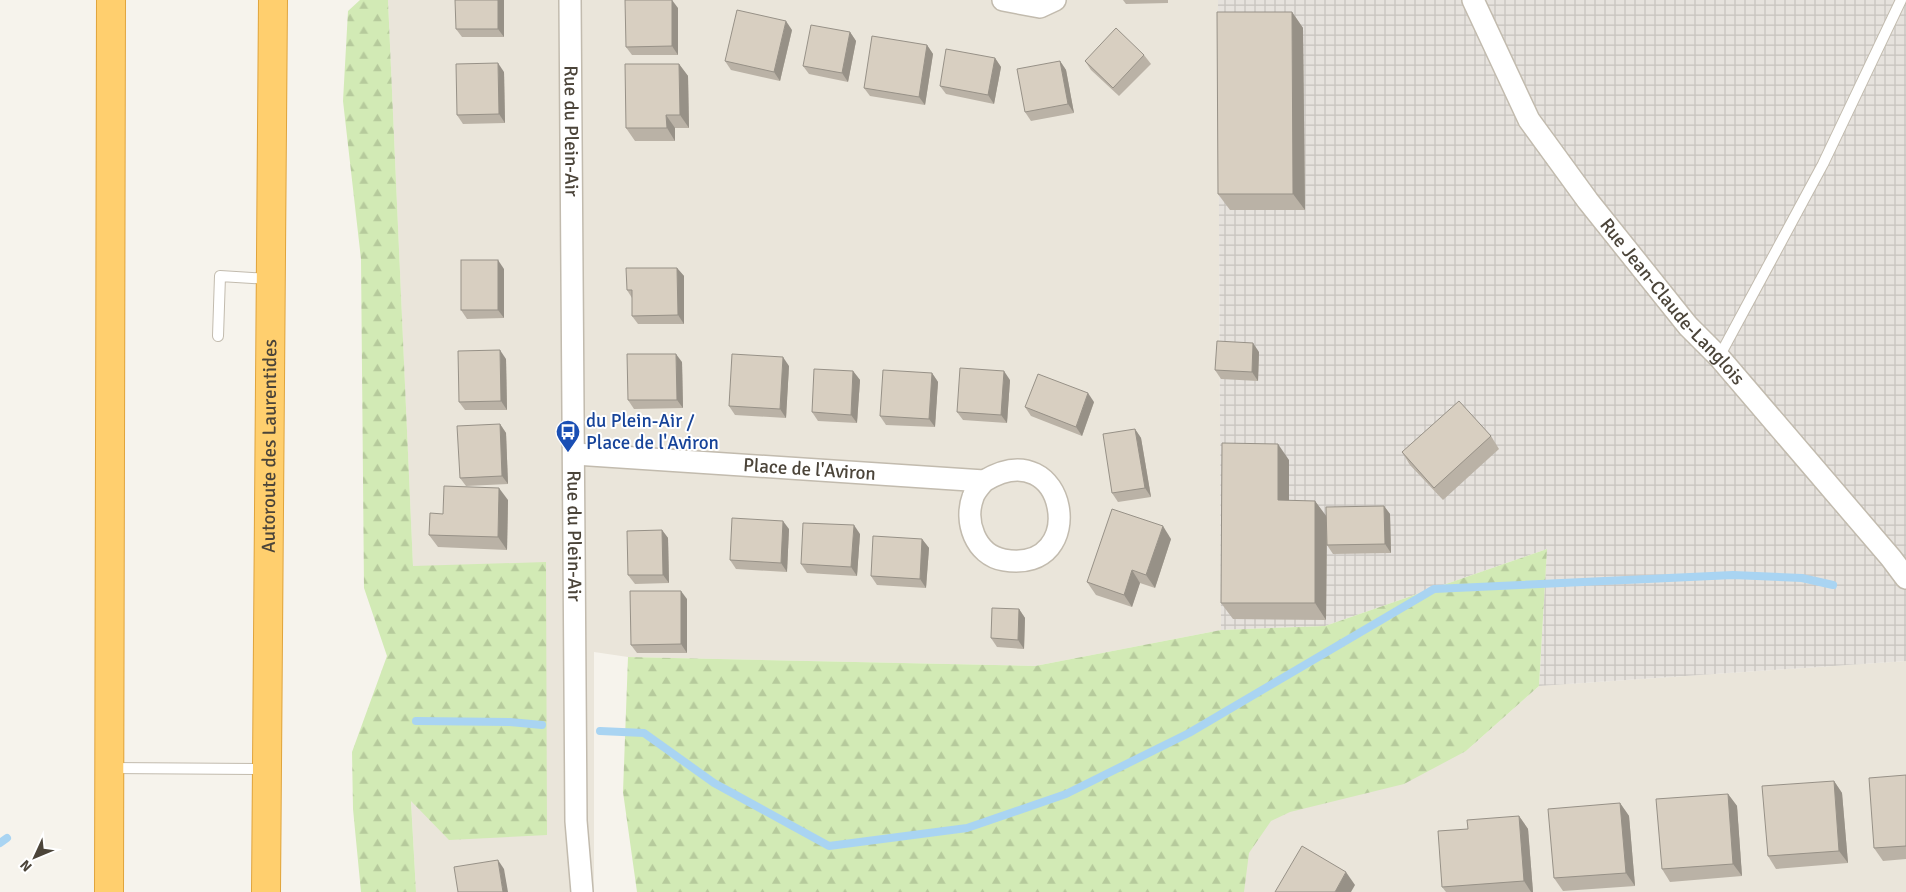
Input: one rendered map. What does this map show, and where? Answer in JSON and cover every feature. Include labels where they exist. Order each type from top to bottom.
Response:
[{"type":"highway","points":[[109,892],[111,0]]},
{"type":"highway","name":"Autoroute des Laurentides","points":[[266,892],[273,0]]},
{"type":"street","name":"Rue du Plein-Air","points":[[570,0],[575,454],[576,821],[582,892]]},
{"type":"street","points":[[1003,0],[1040,7],[1056,0]]},
{"type":"street","name":"Rue Jean-Claude-Langlois","points":[[1473,0],[1529,120],[1605,223],[1688,326],[1719,357],[1885,550],[1906,578]]},
{"type":"street","name":"Place de l'Aviron","points":[[575,454],[984,481],[997,474],[1012,470],[1028,472],[1042,480],[1053,491],[1059,506],[1060,522],[1056,537],[1046,550],[1032,558],[1017,562],[1001,560],[987,553],[981,547],[970,526],[969,510],[974,495],[984,481]]},
{"type":"lane","points":[[1719,357],[1823,164],[1901,0]]},
{"type":"lane","points":[[218,336],[220,276],[271,279]]},
{"type":"lane","points":[[110,768],[267,770]]},
{"type":"shaded area","points":[[388,0],[1218,0],[1221,630],[1035,666],[628,657],[594,652],[594,892],[416,892],[411,800],[546,563],[413,567]]},
{"type":"shaded area","points":[[1218,0],[1906,0],[1906,661],[1539,686],[1547,549],[1325,626],[1221,630]]},
{"type":"shaded area","points":[[1906,661],[1906,892],[1222,892],[1221,807],[1466,751],[1539,686]]},
{"type":"green space","points":[[360,0],[388,0],[413,566],[546,562],[547,835],[449,840],[411,801],[416,892],[361,892],[353,809],[352,752],[387,656],[364,588],[361,259],[343,101],[348,11]]},
{"type":"green space","points":[[1547,549],[1539,686],[1466,751],[1404,784],[1290,812],[1271,821],[1249,853],[1244,892],[637,892],[623,792],[628,657],[1035,666],[1221,630],[1325,626]]},
{"type":"building","points":[[455,0],[498,0],[498,29],[456,29]]},
{"type":"building","points":[[625,0],[672,0],[672,46],[626,47]]},
{"type":"building","points":[[737,10],[786,21],[774,72],[725,61]]},
{"type":"building","points":[[1217,12],[1292,12],[1293,194],[1218,194]]},
{"type":"building","points":[[811,25],[850,32],[842,73],[803,66]]},
{"type":"building","points":[[1116,28],[1144,55],[1113,88],[1085,61]]},
{"type":"building","points":[[872,36],[927,45],[919,97],[864,88]]},
{"type":"building","points":[[946,49],[995,58],[988,95],[940,86]]},
{"type":"building","points":[[1060,61],[1068,104],[1025,112],[1017,69]]},
{"type":"building","points":[[498,63],[499,114],[457,115],[456,64]]},
{"type":"building","points":[[625,64],[679,64],[680,115],[666,115],[667,128],[626,128]]},
{"type":"building","points":[[461,260],[498,260],[498,310],[461,310]]},
{"type":"building","points":[[626,268],[677,268],[678,315],[632,316],[632,290],[627,290]]},
{"type":"building","points":[[1217,341],[1253,343],[1252,372],[1215,370]]},
{"type":"building","points":[[500,350],[501,401],[459,402],[458,351]]},
{"type":"building","points":[[627,354],[676,354],[677,400],[628,400]]},
{"type":"building","points":[[732,354],[783,357],[780,409],[729,406]]},
{"type":"building","points":[[960,368],[1004,371],[1001,415],[957,412]]},
{"type":"building","points":[[814,369],[853,371],[851,415],[812,412]]},
{"type":"building","points":[[883,370],[932,373],[929,419],[880,416]]},
{"type":"building","points":[[1038,374],[1088,393],[1076,427],[1025,407]]},
{"type":"building","points":[[1459,401],[1491,436],[1434,488],[1402,452]]},
{"type":"building","points":[[500,424],[502,476],[460,478],[457,426]]},
{"type":"building","points":[[1135,429],[1145,488],[1112,493],[1103,434]]},
{"type":"building","points":[[1222,443],[1278,444],[1278,500],[1315,501],[1315,603],[1221,603]]},
{"type":"building","points":[[444,486],[499,488],[498,537],[429,535],[430,513],[443,514]]},
{"type":"building","points":[[1384,506],[1385,544],[1327,545],[1326,507]]},
{"type":"building","points":[[1112,509],[1163,526],[1146,575],[1132,570],[1124,595],[1087,582]]},
{"type":"building","points":[[732,518],[783,521],[781,563],[730,560]]},
{"type":"building","points":[[803,523],[854,525],[851,567],[801,564]]},
{"type":"building","points":[[662,530],[663,575],[628,575],[627,531]]},
{"type":"building","points":[[873,536],[922,539],[920,579],[871,576]]},
{"type":"building","points":[[630,591],[681,591],[681,644],[631,645]]},
{"type":"building","points":[[992,608],[1019,609],[1018,640],[991,638]]},
{"type":"building","points":[[1906,775],[1906,846],[1874,848],[1869,778]]},
{"type":"building","points":[[1834,781],[1839,851],[1768,856],[1762,786]]},
{"type":"building","points":[[1728,794],[1733,864],[1662,869],[1656,799]]},
{"type":"building","points":[[1620,803],[1626,873],[1554,878],[1548,809]]},
{"type":"building","points":[[1519,816],[1524,881],[1442,887],[1438,831],[1468,829],[1467,820]]},
{"type":"building","points":[[1302,846],[1346,872],[1335,892],[1275,892]]},
{"type":"building","points":[[498,860],[503,892],[458,892],[454,867]]},
{"type":"waterway","points":[[600,731],[644,733],[714,783],[829,846],[967,828],[1066,794],[1189,733],[1434,589],[1733,575],[1802,578],[1833,585]]},
{"type":"waterway","points":[[416,721],[510,722],[542,725]]},
{"type":"waterway","points":[[0,843],[7,838]]},
{"type":"place","name":"du Plein-Air / Place de l'Aviron","points":[[568,453]]}]
